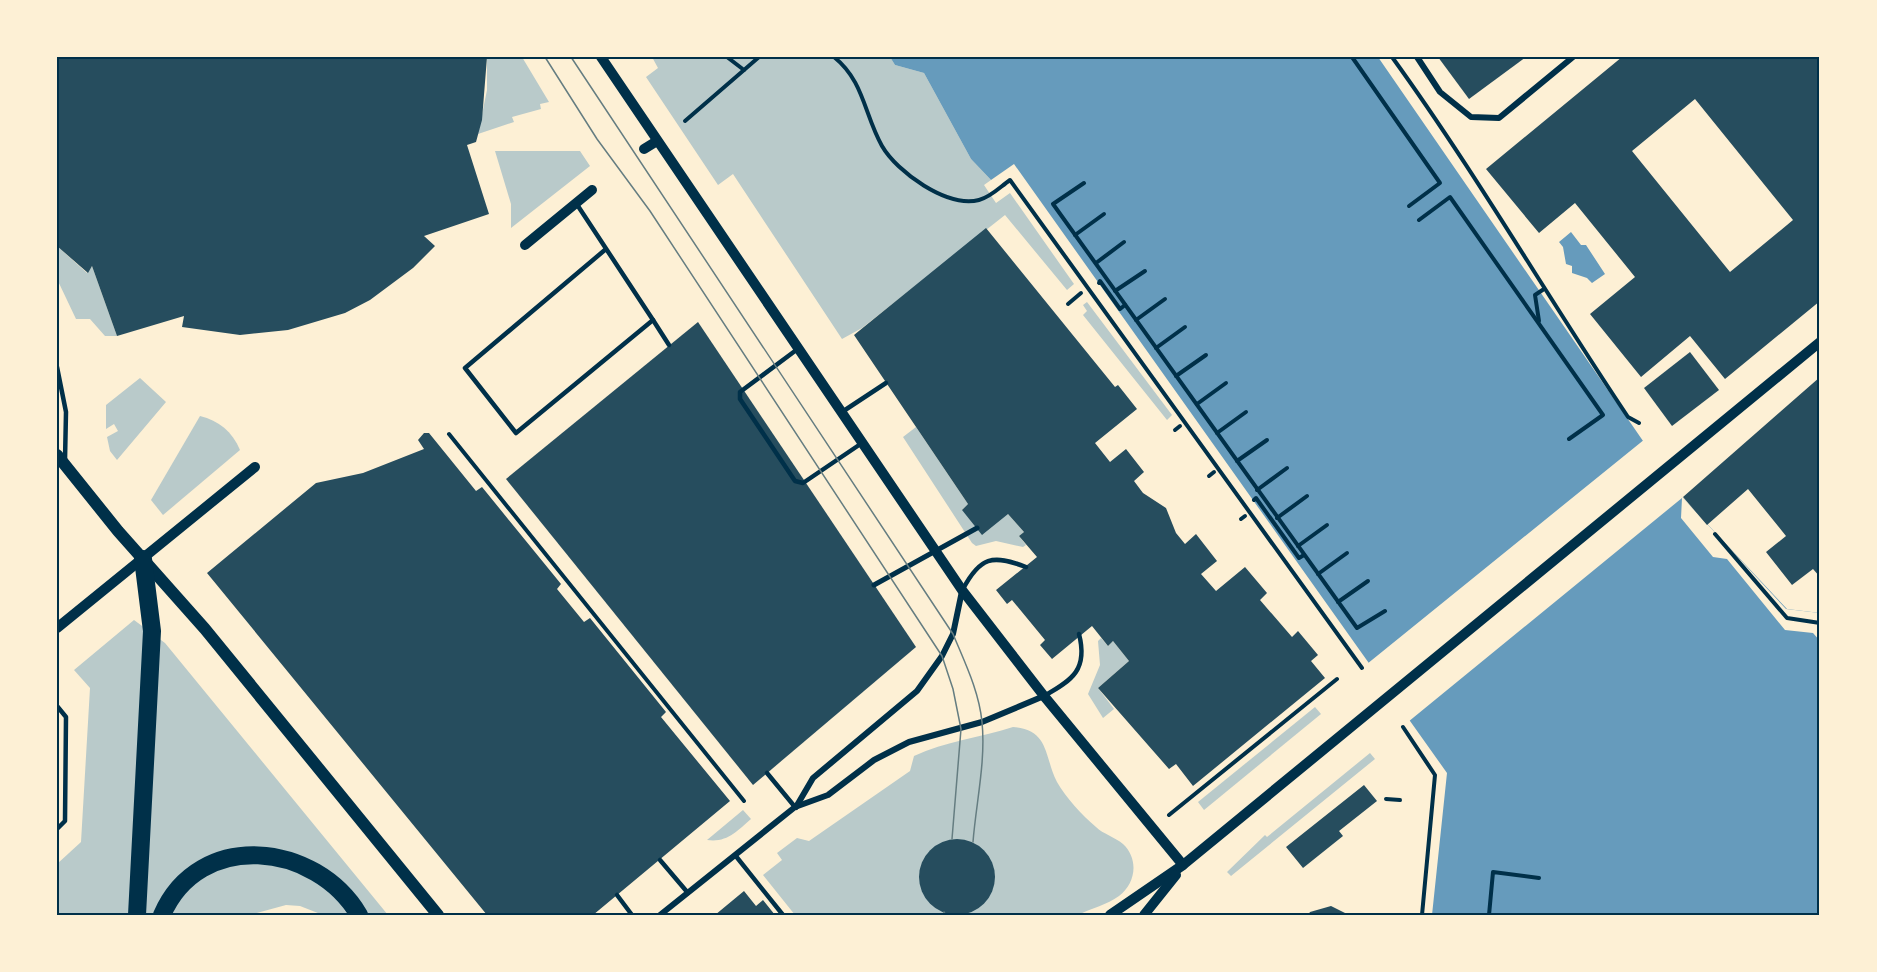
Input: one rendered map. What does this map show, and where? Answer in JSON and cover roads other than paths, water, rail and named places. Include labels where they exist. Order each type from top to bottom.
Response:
[{"type":"highway","points":[[137,915],[152,631],[143,559]]},
{"type":"highway","points":[[162,915],[177,890],[201,871],[226,860],[254,855],[283,857],[313,869],[337,886],[359,915]]},
{"type":"main road","points":[[57,455],[143,559],[205,629],[438,915]]},
{"type":"street","points":[[601,57],[962,590],[1044,696],[1183,865]]},
{"type":"street","points":[[1417,57],[1440,92],[1471,117],[1499,118],[1573,57]]},
{"type":"street","points":[[644,149],[657,141]]},
{"type":"street","points":[[525,245],[592,190]]},
{"type":"street","points":[[1110,915],[1183,865],[1820,342]]},
{"type":"street","points":[[57,628],[255,467]]},
{"type":"street","points":[[874,585],[977,528]]},
{"type":"street","points":[[795,807],[813,778],[917,691],[942,656],[953,634],[962,590]]},
{"type":"street","points":[[660,915],[795,807],[828,795],[874,760],[909,742],[982,722],[1044,696]]},
{"type":"street","points":[[1144,915],[1183,865]]},
{"type":"lane","points":[[576,203],[669,345]]},
{"type":"lane","points":[[606,249],[465,368],[516,433],[653,320]]},
{"type":"lane","points":[[799,348],[740,392],[740,399],[746,408],[795,481],[803,483],[862,442]]},
{"type":"lane","points":[[57,367],[66,412],[65,466]]},
{"type":"lane","points":[[842,412],[886,383]]},
{"type":"lane","points":[[962,590],[974,568],[988,561],[1007,560],[1026,567]]},
{"type":"lane","points":[[1044,696],[1066,684],[1078,670],[1083,651],[1079,634]]},
{"type":"lane","points":[[57,829],[65,821],[66,717],[58,709]]},
{"type":"lane","points":[[767,773],[795,807]]},
{"type":"lane","points":[[735,855],[783,915]]},
{"type":"lane","points":[[660,860],[688,893]]},
{"type":"lane","points":[[617,895],[632,915]]},
{"type":"water","points":[[890,57],[1378,57],[1681,496],[1787,609],[1820,613],[1820,915],[1432,915],[1447,773],[1014,164],[991,180],[971,159],[924,73],[895,65]]},
{"type":"water","points":[[1571,232],[1581,245],[1586,245],[1605,274],[1592,283],[1587,278],[1572,273],[1572,266],[1566,264],[1563,247],[1559,242]]},
{"type":"tram line","points":[[545,57],[597,139],[650,211],[942,656],[953,689],[961,729],[952,839]]},
{"type":"tram line","points":[[571,57],[953,634],[975,688],[982,722],[982,767],[973,842]]}]
